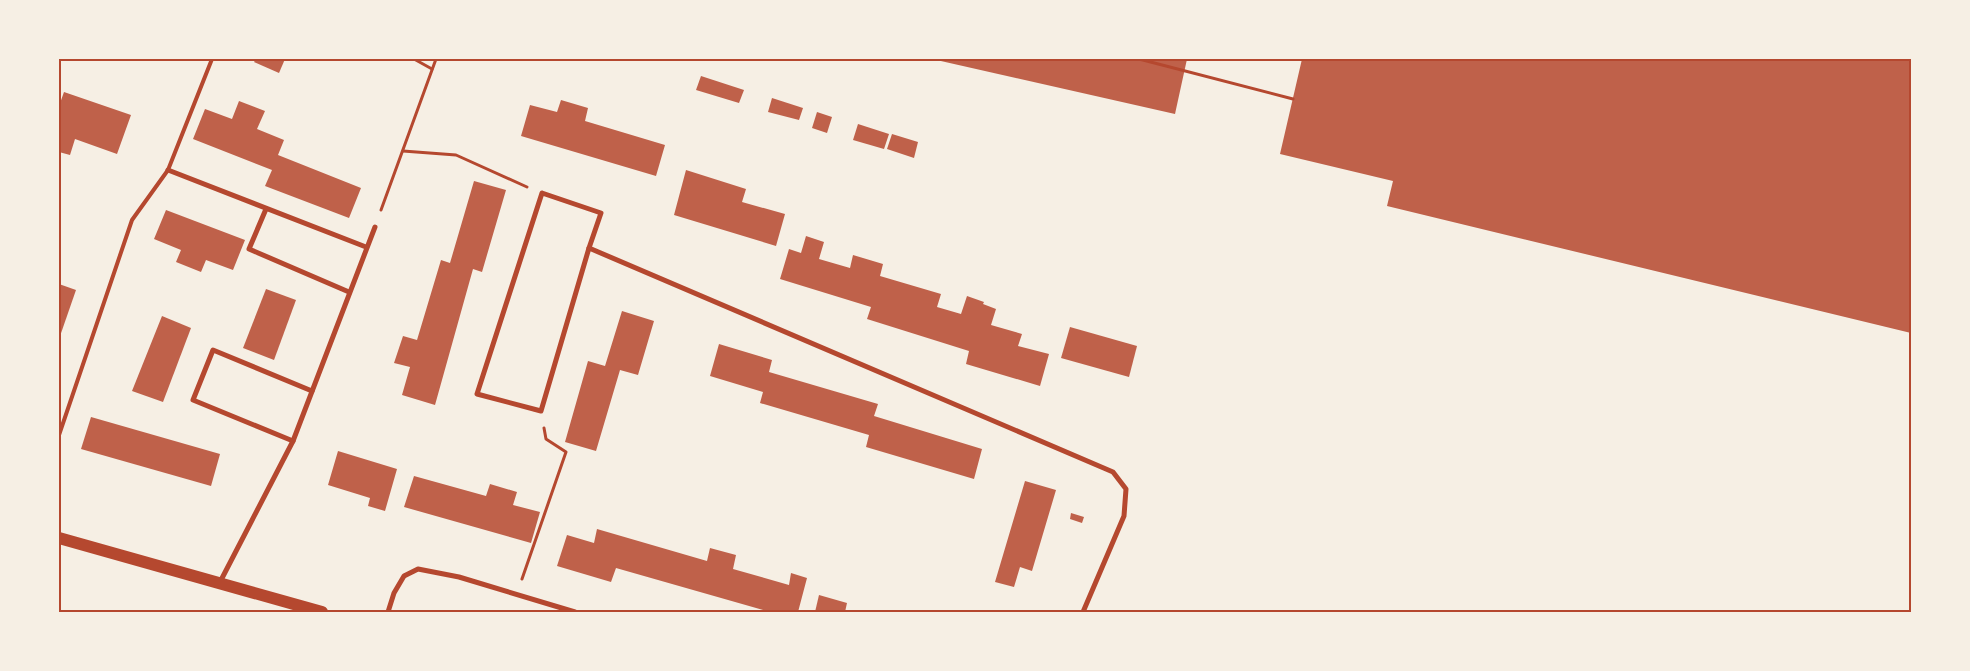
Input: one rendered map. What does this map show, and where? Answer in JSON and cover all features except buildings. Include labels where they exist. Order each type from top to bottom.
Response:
[{"type":"main road","points":[[59,538],[322,612]]},
{"type":"street","points":[[168,170],[366,247]]},
{"type":"street","points":[[542,193],[601,213],[589,248],[541,410],[477,394],[542,193]]},
{"type":"street","points":[[266,208],[249,250],[349,292]]},
{"type":"street","points":[[219,584],[292,441],[375,227]]},
{"type":"street","points":[[589,248],[1113,472],[1126,489],[1124,516],[1083,612]]},
{"type":"street","points":[[292,441],[193,400],[213,350],[312,390]]},
{"type":"street","points":[[388,612],[394,593],[404,576],[418,569],[459,577],[575,612]]},
{"type":"lane","points":[[59,435],[132,220],[168,170],[212,59]]},
{"type":"path","points":[[414,59],[432,69]]},
{"type":"path","points":[[375,227],[436,59]]},
{"type":"path","points":[[1139,59],[1293,99]]},
{"type":"path","points":[[403,151],[456,155],[542,193]]},
{"type":"path","points":[[516,594],[566,452],[546,439],[541,410]]}]
